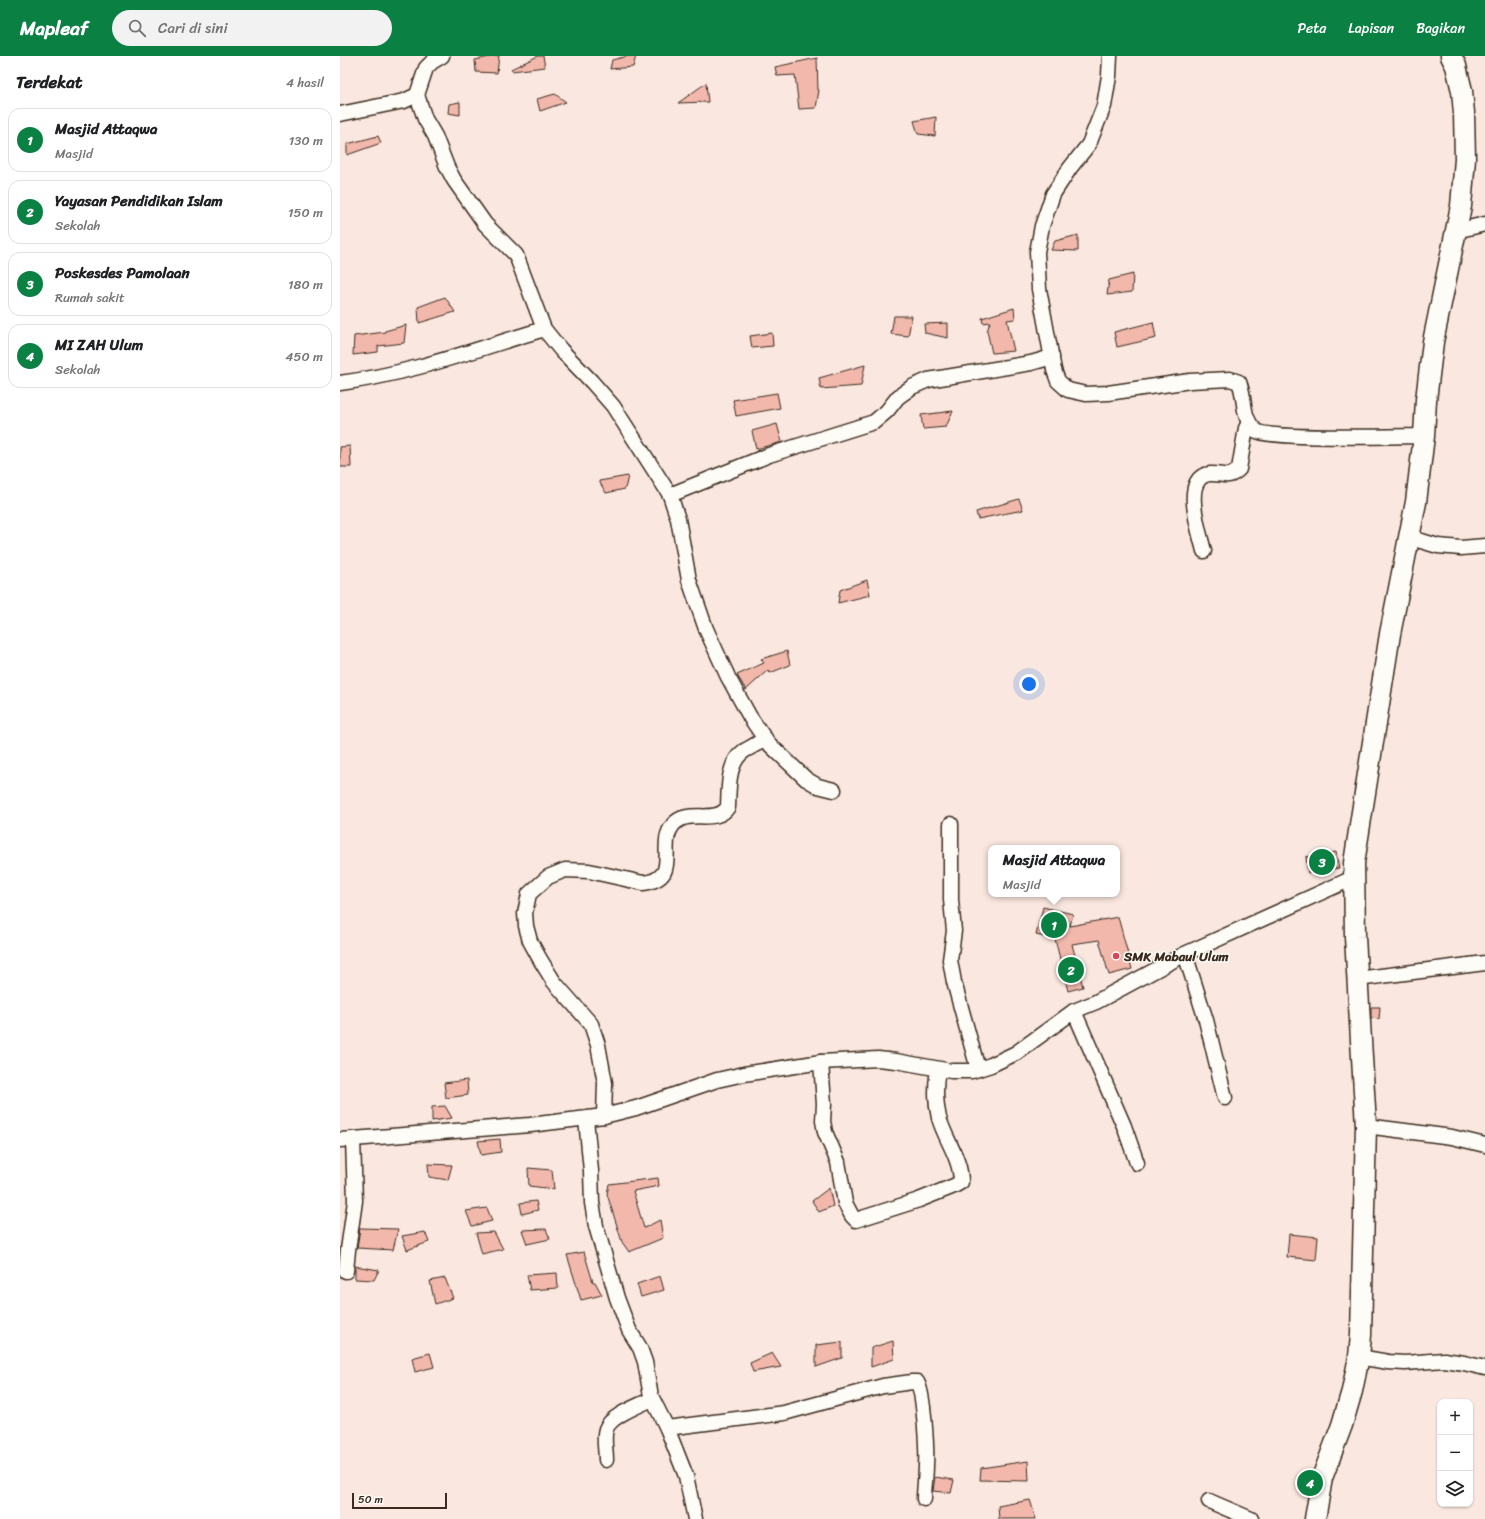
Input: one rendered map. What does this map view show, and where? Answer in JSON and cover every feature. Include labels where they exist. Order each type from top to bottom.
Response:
[{"type":"street","points":[[442,56],[426,68],[417,95],[427,122],[436,136],[447,167],[456,184],[485,224],[516,255],[544,329],[561,350],[613,406],[670,495],[678,519],[689,580],[706,630],[728,677],[750,717],[765,738],[806,779],[818,786],[834,790]]},
{"type":"street","points":[[1110,56],[1109,76],[1104,106],[1089,144],[1070,168],[1053,194],[1042,226],[1037,252],[1039,289],[1058,381],[1068,390],[1086,394],[1108,393],[1190,381],[1230,379],[1239,382],[1243,391],[1245,415],[1249,423],[1256,431],[1272,434],[1303,436],[1424,436]]},
{"type":"street","points":[[1315,1519],[1322,1478],[1342,1425],[1352,1391],[1362,1335],[1366,1126],[1355,937],[1354,863],[1390,634],[1416,502],[1433,342],[1461,206],[1465,159],[1464,113],[1459,79],[1456,66],[1451,56]]},
{"type":"street","points":[[340,114],[404,101],[417,95]]},
{"type":"street","points":[[1456,231],[1485,224]]},
{"type":"street","points":[[340,383],[361,381],[416,368],[544,329]]},
{"type":"street","points":[[670,495],[769,455],[874,422],[887,411],[898,397],[912,387],[928,380],[1031,363],[1052,357]]},
{"type":"street","points":[[1204,550],[1193,499],[1195,488],[1198,481],[1203,476],[1210,474],[1228,476],[1234,474],[1239,469],[1246,428],[1249,423]]},
{"type":"street","points":[[1408,537],[1438,546],[1461,548],[1485,546]]},
{"type":"street","points":[[604,1116],[606,1083],[598,1045],[591,1024],[554,982],[530,941],[526,926],[525,913],[529,894],[548,877],[564,870],[589,871],[643,883],[650,883],[659,879],[663,875],[666,862],[668,836],[671,826],[678,820],[688,816],[717,816],[724,812],[728,807],[732,767],[735,759],[744,751],[756,745],[765,738]]},
{"type":"street","points":[[951,824],[951,892],[954,931],[950,960],[954,982],[978,1069]]},
{"type":"street","points":[[346,1271],[355,1210],[355,1191],[346,1139],[530,1125],[586,1119],[636,1108],[717,1080],[744,1074],[821,1062],[878,1059],[952,1071],[972,1071],[991,1065],[1016,1053],[1074,1011],[1096,1002],[1185,954],[1354,878]]},
{"type":"street","points":[[1185,954],[1206,1020],[1225,1098]]},
{"type":"street","points":[[1357,979],[1485,963]]},
{"type":"street","points":[[1074,1011],[1121,1119],[1137,1163]]},
{"type":"street","points":[[821,1062],[824,1104],[823,1121],[825,1132],[838,1162],[845,1203],[856,1220],[919,1200],[961,1182],[961,1176],[953,1150],[939,1118],[935,1097],[938,1069]]},
{"type":"street","points":[[586,1119],[592,1171],[592,1203],[596,1226],[617,1298],[629,1330],[640,1348],[645,1362],[652,1399],[667,1428],[686,1476],[695,1519]]},
{"type":"street","points":[[1366,1126],[1452,1137],[1485,1145]]},
{"type":"street","points":[[1359,1357],[1388,1362],[1405,1363],[1444,1360],[1485,1368]]},
{"type":"street","points":[[667,1428],[784,1413],[883,1386],[917,1382],[921,1391],[925,1440],[926,1464],[924,1499]]},
{"type":"street","points":[[606,1460],[606,1430],[609,1424],[624,1413],[652,1399]]},
{"type":"street","points":[[1209,1501],[1251,1519]]},
{"type":"building","points":[[499,56],[497,73],[476,72],[475,60]]},
{"type":"building","points":[[538,56],[543,56],[545,67],[512,71],[511,69]]},
{"type":"building","points":[[628,56],[636,56],[633,67],[610,69],[612,60]]},
{"type":"building","points":[[817,58],[819,90],[816,108],[799,109],[795,75],[777,76],[775,67]]},
{"type":"building","points":[[706,83],[708,102],[678,103]]},
{"type":"building","points":[[555,94],[566,102],[540,111],[537,99]]},
{"type":"building","points":[[460,102],[460,115],[448,113],[449,104]]},
{"type":"building","points":[[936,117],[935,136],[918,134],[914,121]]},
{"type":"building","points":[[378,136],[381,143],[347,155],[347,144]]},
{"type":"building","points":[[1078,235],[1078,251],[1051,250],[1055,241]]},
{"type":"building","points":[[1133,274],[1132,292],[1107,295],[1109,280]]},
{"type":"building","points":[[445,297],[455,312],[419,323],[418,307]]},
{"type":"building","points":[[1014,308],[1015,319],[1007,320],[1014,351],[992,353],[987,331],[990,322],[983,323],[982,318]]},
{"type":"building","points":[[894,316],[912,316],[908,336],[891,334]]},
{"type":"building","points":[[1153,322],[1156,338],[1117,347],[1114,332]]},
{"type":"building","points":[[948,323],[948,338],[925,333],[924,324]]},
{"type":"building","points":[[406,325],[404,343],[378,346],[378,352],[353,355],[354,336],[385,332]]},
{"type":"building","points":[[772,333],[773,346],[752,348],[750,336]]},
{"type":"building","points":[[865,365],[861,386],[821,389],[819,378]]},
{"type":"building","points":[[777,393],[780,408],[736,416],[733,400]]},
{"type":"building","points":[[953,411],[946,427],[923,429],[921,415]]},
{"type":"building","points":[[777,424],[782,442],[756,449],[752,431]]},
{"type":"building","points":[[350,446],[351,467],[340,467],[340,447]]},
{"type":"building","points":[[628,476],[625,489],[606,493],[599,481]]},
{"type":"building","points":[[1019,499],[1023,510],[978,519],[976,512]]},
{"type":"building","points":[[867,580],[870,595],[838,603],[840,590]]},
{"type":"building","points":[[787,651],[790,665],[770,673],[768,670],[746,690],[737,675],[764,663],[761,659]]},
{"type":"building","points":[[1336,852],[1339,868],[1308,873],[1306,857]]},
{"type":"building","points":[[1043,907],[1073,914],[1070,926],[1118,917],[1132,969],[1109,975],[1099,940],[1072,944],[1083,987],[1068,991],[1055,939],[1036,935]]},
{"type":"building","points":[[1371,1007],[1380,1007],[1379,1019],[1371,1018]]},
{"type":"building","points":[[467,1080],[468,1095],[446,1098],[444,1083]]},
{"type":"building","points":[[445,1106],[452,1118],[432,1121],[432,1107]]},
{"type":"building","points":[[500,1139],[501,1152],[481,1155],[478,1141]]},
{"type":"building","points":[[428,1164],[452,1165],[448,1180],[429,1177]]},
{"type":"building","points":[[528,1168],[552,1170],[554,1189],[529,1186]]},
{"type":"building","points":[[658,1178],[659,1186],[633,1191],[644,1228],[660,1220],[663,1238],[629,1252],[622,1242],[607,1194],[609,1184]]},
{"type":"building","points":[[829,1188],[833,1206],[819,1212],[812,1201]]},
{"type":"building","points":[[536,1201],[538,1210],[522,1214],[520,1203]]},
{"type":"building","points":[[487,1208],[492,1221],[472,1226],[466,1211]]},
{"type":"building","points":[[360,1228],[398,1229],[393,1250],[357,1248]]},
{"type":"building","points":[[546,1229],[550,1239],[527,1244],[522,1230]]},
{"type":"building","points":[[425,1232],[429,1242],[407,1250],[402,1236]]},
{"type":"building","points":[[494,1232],[503,1249],[482,1254],[476,1233]]},
{"type":"building","points":[[1289,1234],[1318,1237],[1316,1260],[1287,1257]]},
{"type":"building","points":[[584,1252],[593,1282],[595,1282],[602,1295],[581,1300],[567,1255]]},
{"type":"building","points":[[355,1266],[379,1270],[374,1280],[355,1279]]},
{"type":"building","points":[[557,1273],[558,1288],[530,1290],[527,1275]]},
{"type":"building","points":[[660,1276],[664,1290],[641,1297],[637,1284]]},
{"type":"building","points":[[445,1278],[453,1298],[435,1304],[430,1281]]},
{"type":"building","points":[[893,1341],[894,1359],[871,1367],[871,1348]]},
{"type":"building","points":[[842,1342],[842,1358],[816,1367],[816,1345]]},
{"type":"building","points":[[430,1353],[434,1367],[415,1372],[412,1358]]},
{"type":"building","points":[[772,1353],[781,1367],[753,1372],[750,1363]]},
{"type":"building","points":[[1028,1461],[1029,1481],[980,1480],[981,1468]]},
{"type":"building","points":[[935,1477],[954,1480],[951,1493],[933,1491]]},
{"type":"building","points":[[1030,1500],[1036,1519],[999,1519],[998,1506]]},
{"type":"place","name":"Poskesdes Pamolaan","points":[[1322,862]]},
{"type":"place","name":"Masjid Attaqwa","points":[[1054,925]]},
{"type":"place","name":"SMK Mabaul Ulum","points":[[1116,956]]},
{"type":"place","name":"Yayasan Pendidikan Islam","points":[[1071,970]]},
{"type":"place","name":"MI ZAH Ulum","points":[[1310,1483]]}]
